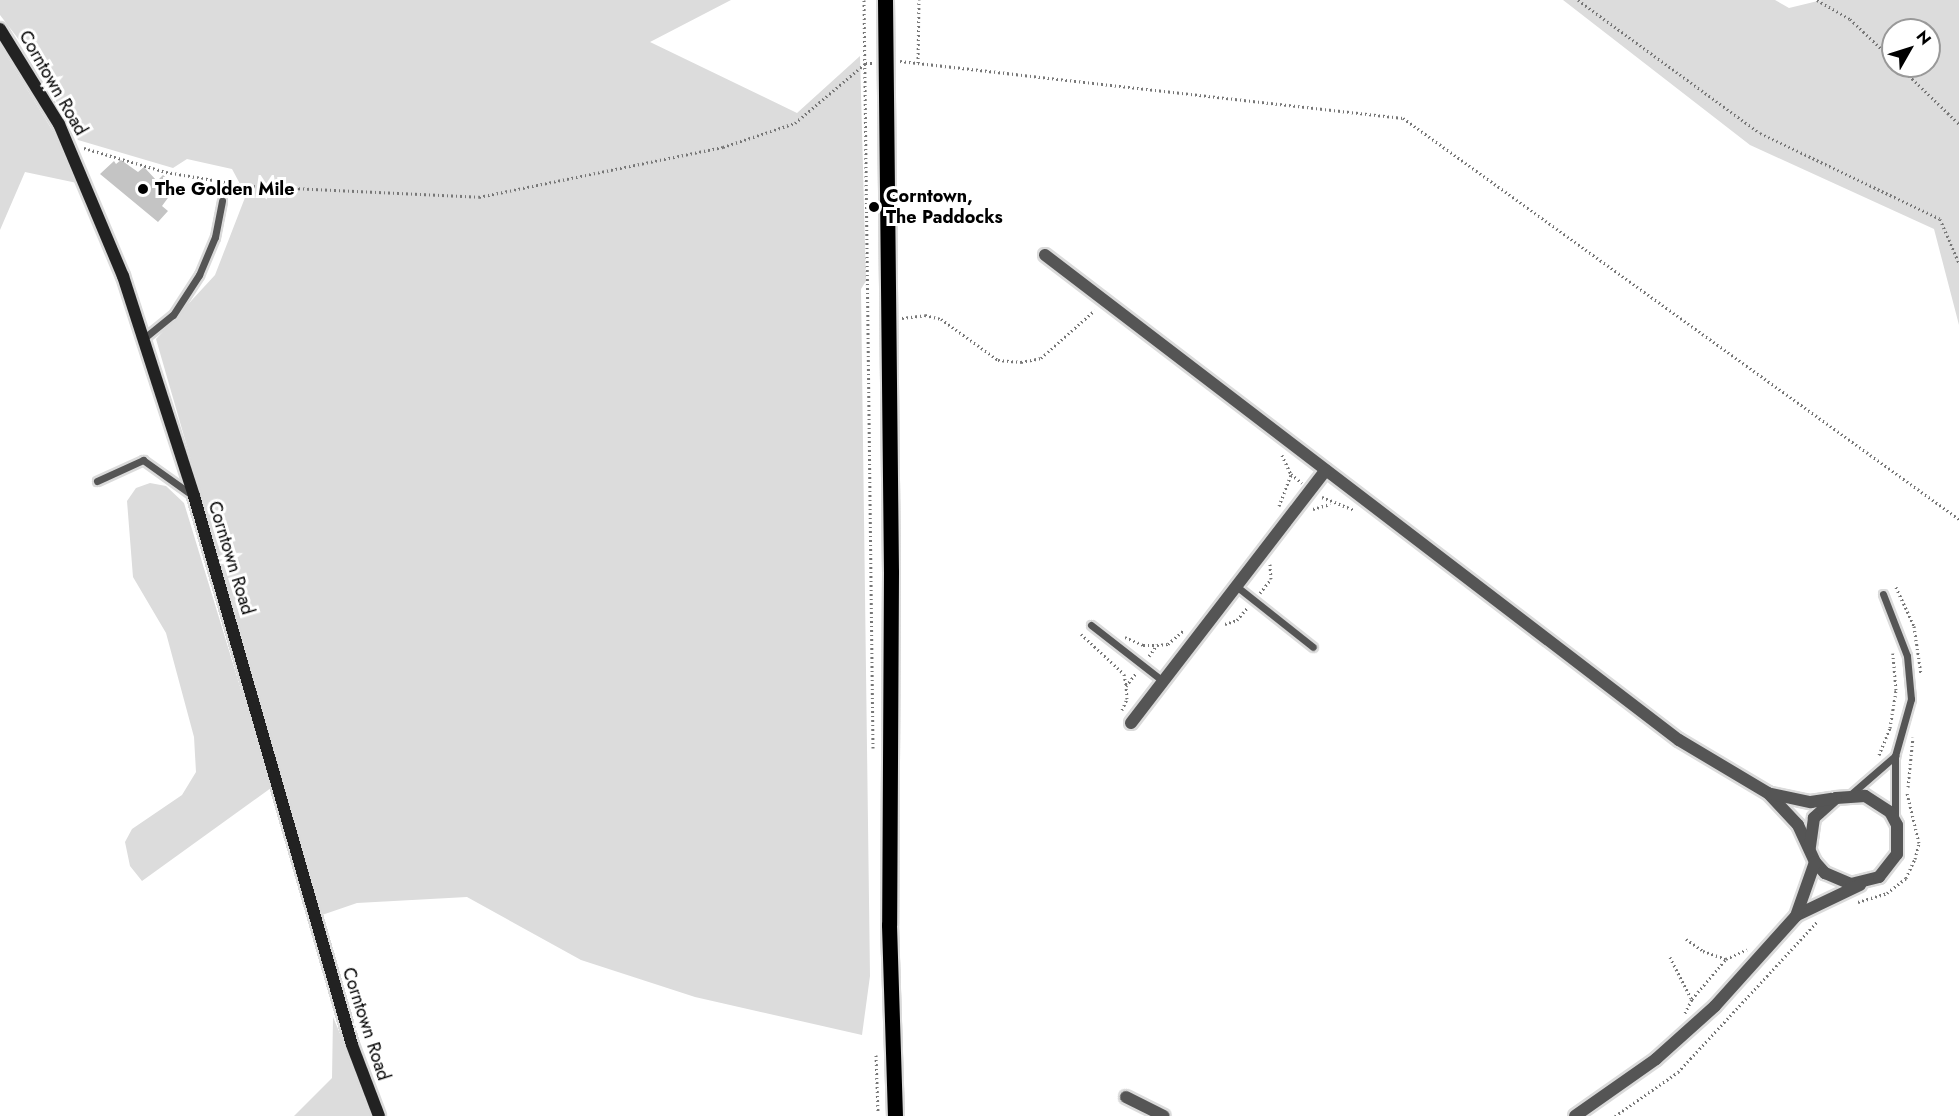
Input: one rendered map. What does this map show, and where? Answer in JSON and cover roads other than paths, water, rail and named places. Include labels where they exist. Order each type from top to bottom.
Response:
[{"type":"main road","points":[[885,0],[891,572],[889,925],[896,1116]]},
{"type":"main road","name":"Corntown Road","points":[[0,29],[68,145],[123,276],[194,496],[280,785],[325,954],[379,1116]]},
{"type":"street","points":[[1045,255],[1679,740],[1768,793],[1798,825],[1815,862],[1837,881],[1866,883]]},
{"type":"street","points":[[1131,723],[1326,470]]},
{"type":"street","points":[[1768,793],[1811,802],[1850,795],[1879,802],[1897,825],[1899,840],[1890,867],[1866,883],[1796,916]]},
{"type":"street","points":[[1810,848],[1814,818],[1836,798]]},
{"type":"street","points":[[1575,1116],[1656,1059],[1715,1006],[1796,916],[1815,862]]},
{"type":"street","points":[[1126,1097],[1164,1116]]},
{"type":"lane","points":[[143,339],[173,315],[199,274],[215,237],[222,201]]},
{"type":"lane","points":[[97,481],[143,460],[194,496]]},
{"type":"lane","points":[[1236,586],[1313,647]]},
{"type":"lane","points":[[1883,594],[1907,656],[1911,699],[1895,756],[1892,793],[1897,825]]},
{"type":"lane","points":[[1091,625],[1163,681]]},
{"type":"lane","points":[[1850,795],[1895,756]]},
{"type":"place","name":"The Golden Mile","points":[[143,189]]},
{"type":"place","name":"Corntown, The Paddocks","points":[[874,207]]}]
